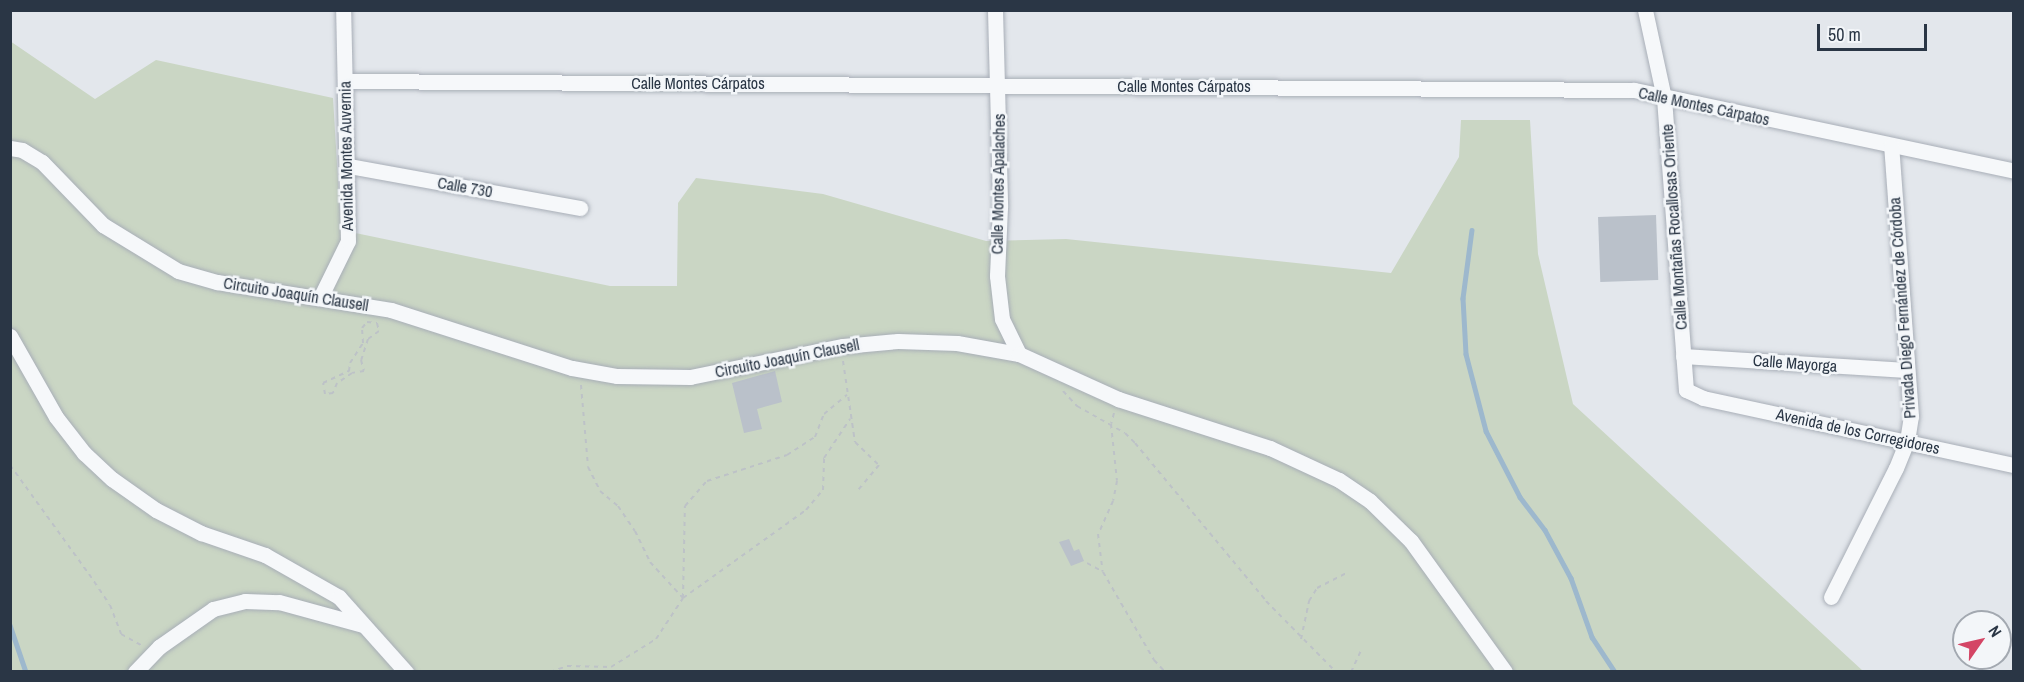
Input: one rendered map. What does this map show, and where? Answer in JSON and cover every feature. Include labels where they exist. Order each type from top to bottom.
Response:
[{"type":"street","name":"Avenida Montes Auvernia","points":[[321,296],[348,241],[349,166],[344,10]]},
{"type":"street","name":"Calle Montes Apalaches","points":[[995,10],[999,85],[997,276],[1002,320],[1019,354]]},
{"type":"street","name":"Calle Montañas Rocallosas Oriente","points":[[1645,10],[1664,98],[1686,390],[1703,398]]},
{"type":"street","name":"Calle Montes Cárpatos","points":[[345,81],[1634,90],[2013,171]]},
{"type":"street","name":"Privada Diego Fernández de Córdoba","points":[[1831,597],[1907,441],[1911,416],[1891,146]]},
{"type":"street","name":"Circuito Joaquín Clausell","points":[[10,148],[22,150],[42,162],[103,225],[178,272],[217,282],[321,296],[391,310],[580,370],[617,376],[690,377],[843,346],[926,341],[1019,354],[1118,399],[1270,448],[1339,480],[1370,501],[1418,549],[1505,672]]},
{"type":"street","name":"Calle 730","points":[[349,166],[580,208]]},
{"type":"street","points":[[10,336],[56,417],[84,453],[112,479],[156,510],[201,533],[266,555],[339,597],[406,672]]},
{"type":"street","name":"Calle Mayorga","points":[[1683,356],[1907,370]]},
{"type":"street","name":"Avenida de los Corregidores","points":[[1703,398],[2013,465]]},
{"type":"street","points":[[135,672],[152,655],[213,609],[245,601],[279,602],[363,625]]},
{"type":"path","points":[[375,322],[379,331],[368,339],[361,360],[364,371],[339,382],[332,394],[323,392],[323,383],[345,375],[356,359],[365,336],[363,325],[375,322]]},
{"type":"path","points":[[843,346],[846,395],[855,442],[879,465],[857,491]]},
{"type":"path","points":[[580,370],[588,467],[600,491],[618,506],[650,562],[683,598]]},
{"type":"path","points":[[1060,374],[1062,390],[1077,406],[1111,424],[1135,443],[1301,639],[1336,672]]},
{"type":"path","points":[[683,598],[685,506],[707,481],[787,455],[815,437],[824,414],[846,395]]},
{"type":"path","points":[[1118,399],[1111,424],[1117,481],[1113,501],[1098,534],[1103,572],[1154,660],[1165,672]]},
{"type":"path","points":[[550,672],[567,666],[611,667],[656,639],[683,598],[806,510],[823,490],[824,458],[850,419]]},
{"type":"path","points":[[10,465],[110,605],[121,634],[152,655]]},
{"type":"path","points":[[1087,563],[1103,572]]},
{"type":"path","points":[[1301,639],[1309,601],[1317,588],[1348,572]]},
{"type":"path","points":[[1351,672],[1362,648]]},
{"type":"green space","points":[[10,41],[95,99],[156,60],[333,98],[341,230],[610,286],[677,286],[678,203],[696,178],[823,194],[986,241],[1066,239],[1391,273],[1459,157],[1461,120],[1530,120],[1538,254],[1573,404],[1863,671],[11,671]]},
{"type":"building","points":[[1656,215],[1658,280],[1600,282],[1598,217]]},
{"type":"building","points":[[775,371],[782,402],[757,409],[762,429],[744,433],[732,383]]},
{"type":"building","points":[[1069,539],[1074,551],[1079,549],[1084,561],[1071,566],[1059,542]]},
{"type":"waterway","points":[[1472,230],[1463,298],[1466,354],[1486,431],[1520,497],[1545,530],[1571,578],[1592,637],[1615,672]]},
{"type":"waterway","points":[[10,625],[26,672]]}]
